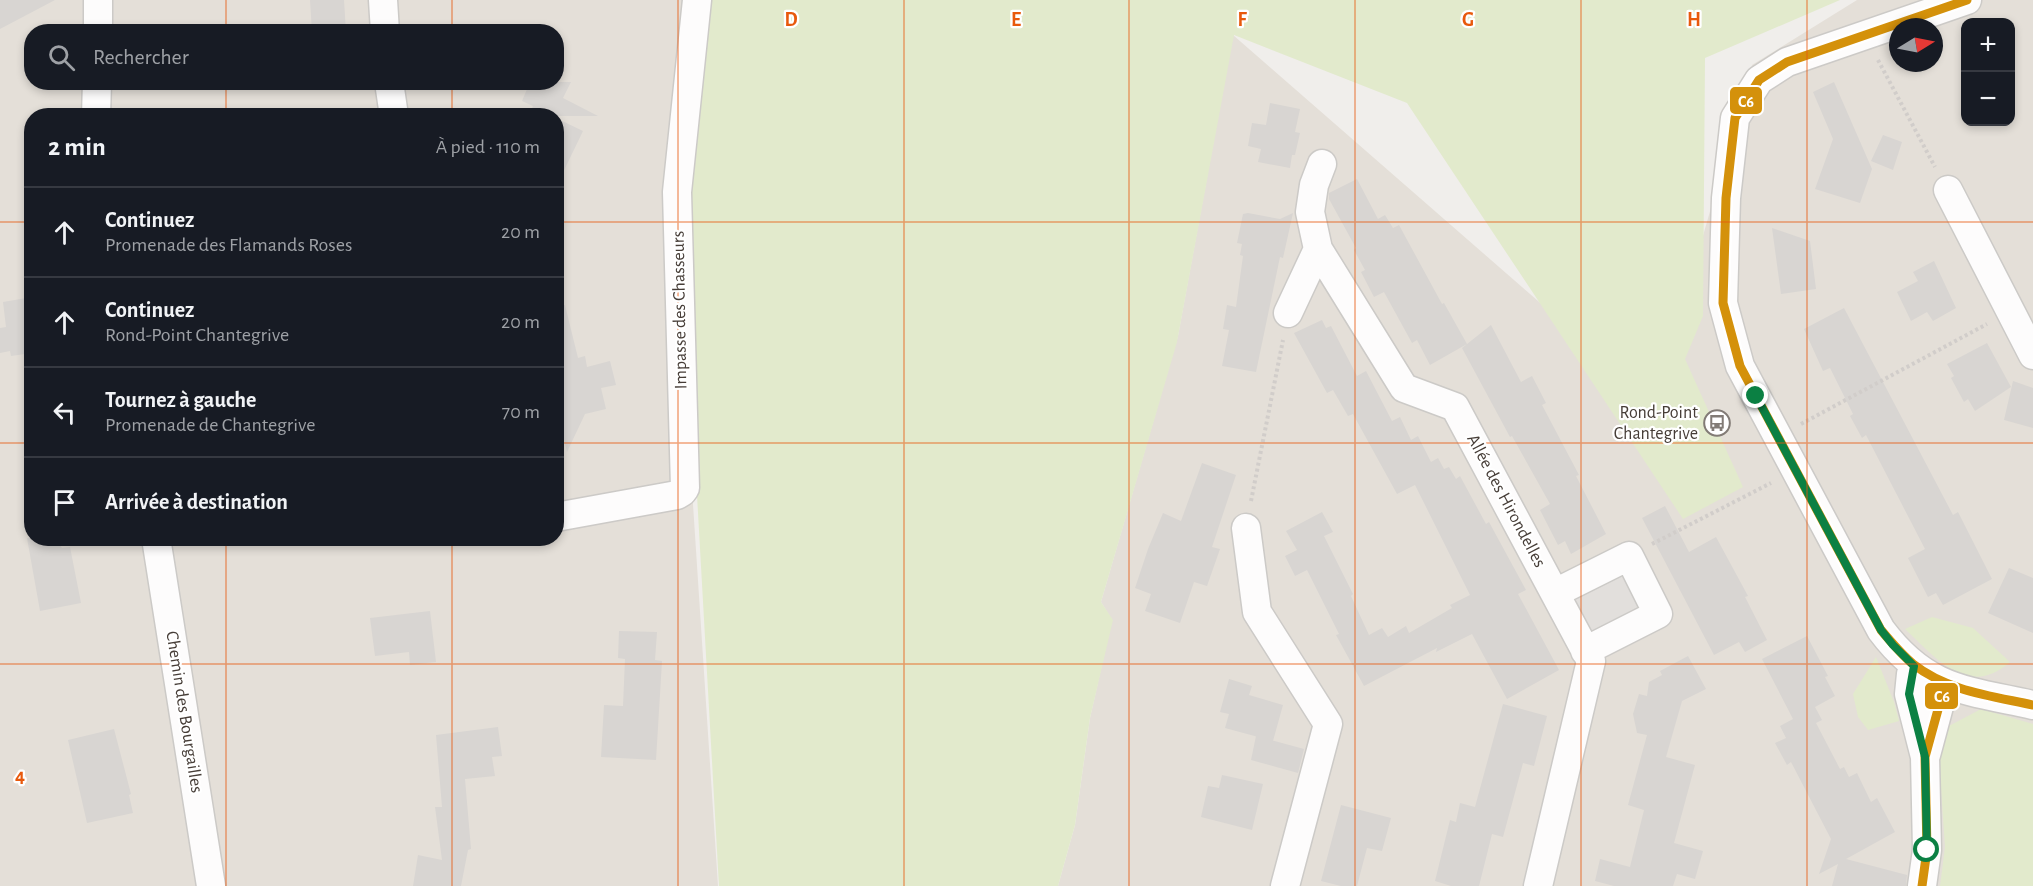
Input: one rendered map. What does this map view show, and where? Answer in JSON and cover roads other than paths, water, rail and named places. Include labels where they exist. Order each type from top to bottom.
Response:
[{"type":"street","points":[[98,0],[98,24]]},
{"type":"street","points":[[383,0],[384,24]]},
{"type":"street","name":"Impasse des Chasseurs","points":[[564,516],[677,495],[685,488],[677,192],[698,0]]},
{"type":"street","points":[[1967,0],[1787,62],[1759,80],[1735,118],[1726,198],[1723,303],[1740,366],[1881,630],[1914,666],[1945,684],[2033,705]]},
{"type":"street","points":[[96,108],[97,90]]},
{"type":"street","points":[[390,90],[393,108]]},
{"type":"street","name":"Allée des Hirondelles","points":[[1322,164],[1314,185],[1310,212],[1318,249],[1404,388],[1455,407],[1591,661],[1538,886]]},
{"type":"street","points":[[1948,190],[2033,356]]},
{"type":"street","points":[[1288,313],[1318,249]]},
{"type":"street","points":[[1246,528],[1257,612],[1328,724],[1285,886]]},
{"type":"street","name":"Chemin des Bourgailles","points":[[157,546],[211,886]]},
{"type":"street","points":[[1555,593],[1629,556],[1658,614],[1585,651]]},
{"type":"street","points":[[1914,666],[1909,694],[1925,757],[1927,850],[1922,886]]},
{"type":"street","points":[[1925,757],[1945,684]]},
{"type":"place","name":"Rond-Point Chantegrive","points":[[1717,423]]}]
